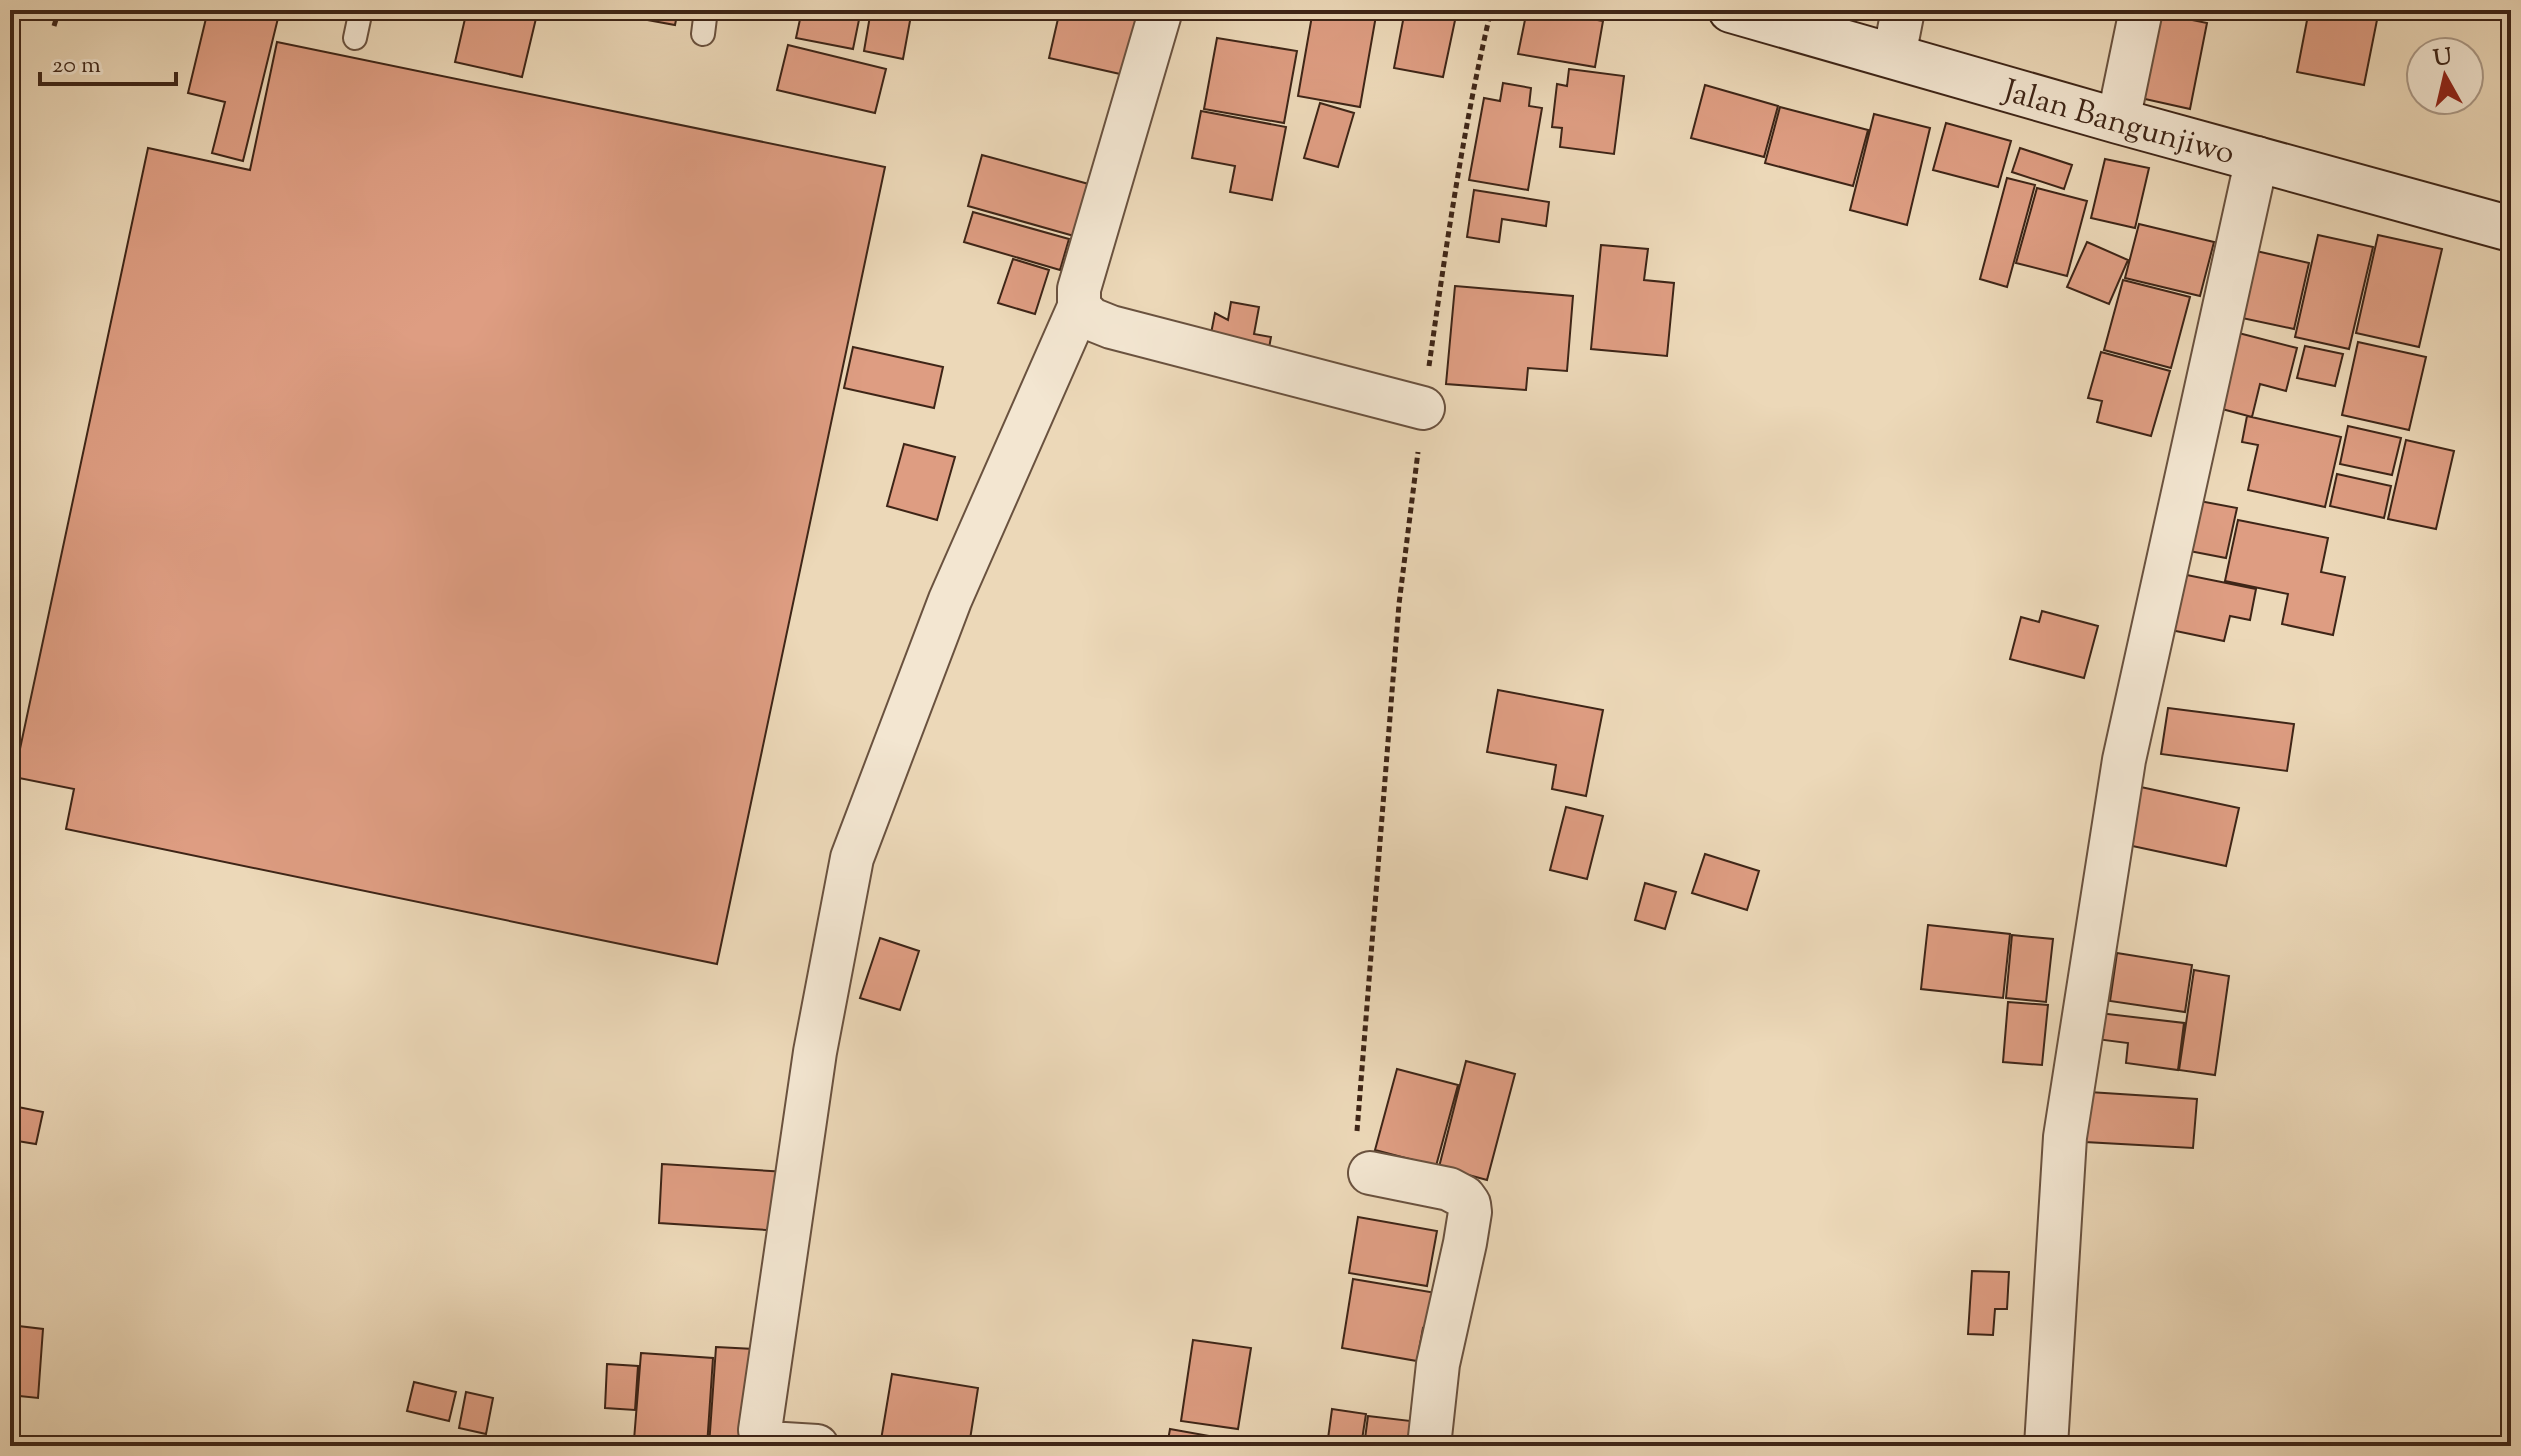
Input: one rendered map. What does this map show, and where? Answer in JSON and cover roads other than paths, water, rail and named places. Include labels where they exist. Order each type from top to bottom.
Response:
[{"type":"main road","name":"Jalan Bangunjiwo","points":[[1731,10],[2511,229]]},
{"type":"street","points":[[817,1446],[768,1443],[762,1438],[760,1430],[815,1052],[852,858],[950,600],[1079,307],[1079,289],[1161,10]]},
{"type":"street","points":[[1894,56],[1903,10]]},
{"type":"street","points":[[2118,121],[2141,10]]},
{"type":"street","points":[[2046,1446],[2065,1137],[2124,760],[2257,158]]},
{"type":"street","points":[[1079,307],[1091,319],[1111,327],[1423,408]]},
{"type":"street","points":[[1370,1173],[1449,1189],[1464,1197],[1469,1204],[1465,1243],[1438,1364],[1429,1446]]},
{"type":"lane","points":[[355,38],[361,10]]},
{"type":"lane","points":[[703,34],[706,10]]}]
